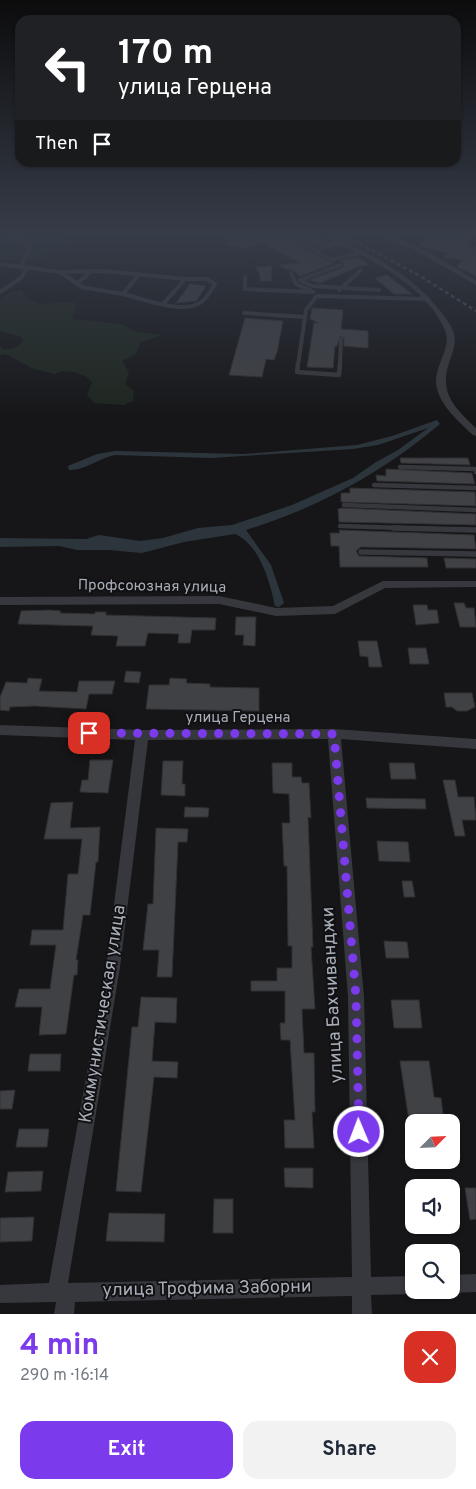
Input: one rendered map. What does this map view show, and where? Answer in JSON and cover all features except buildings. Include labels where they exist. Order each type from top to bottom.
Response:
[{"type":"street","points":[[424,295],[447,325],[451,338],[439,377],[442,390],[457,414],[476,434]]},
{"type":"street","name":"Профсоюзная улица","points":[[0,601],[220,600],[276,612],[335,610],[383,585],[476,584]]},
{"type":"street","name":"улица Герцена","points":[[0,730],[142,735],[334,734],[476,744]]},
{"type":"street","name":"улица Бахчиванджи","points":[[334,734],[356,997],[362,1314]]},
{"type":"street","name":"Коммунистическая улица","points":[[64,1314],[62,1292],[113,968],[142,735]]},
{"type":"street","points":[[460,1284],[476,1284]]},
{"type":"street","name":"улица Трофима Заборни","points":[[0,1294],[405,1285]]},
{"type":"lane","points":[[129,295],[189,307],[201,302],[206,295]]},
{"type":"lane","points":[[164,303],[171,295]]},
{"type":"lane","points":[[341,339],[339,375],[297,372],[306,310],[318,296],[428,299]]},
{"type":"lane","points":[[244,313],[305,317]]},
{"type":"lane","points":[[400,467],[475,469],[476,472]]},
{"type":"lane","points":[[374,485],[476,488]]},
{"type":"lane","points":[[344,505],[476,510]]},
{"type":"lane","points":[[340,526],[476,530]]},
{"type":"lane","points":[[361,552],[476,554]]},
{"type":"shaded area","points":[[6,295],[26,295],[39,304],[74,302],[76,306],[72,319],[121,324],[136,332],[159,334],[160,336],[141,342],[135,355],[122,361],[129,372],[125,384],[134,391],[133,401],[124,405],[94,403],[87,395],[92,382],[87,377],[74,372],[63,371],[55,374],[34,369],[5,354],[0,355],[0,345],[3,349],[12,349],[23,341],[21,337],[0,331],[0,299]]},
{"type":"shaded area","points":[[437,420],[440,424],[396,458],[349,487],[299,511],[246,530],[271,565],[284,603],[279,607],[275,606],[267,576],[257,555],[244,539],[235,534],[184,542],[142,553],[77,550],[59,546],[0,547],[0,538],[86,539],[99,535],[140,541],[163,538],[198,528],[232,525],[292,505],[353,478],[398,450],[428,428],[378,445],[353,449],[211,458],[115,455],[75,470],[69,470],[68,466],[97,454],[115,451],[244,454],[357,445],[392,436]]},
{"type":"railway","points":[[451,295],[476,311]]},
{"type":"route","points":[[89,733],[142,735],[334,734],[356,997],[359,1132]]}]
